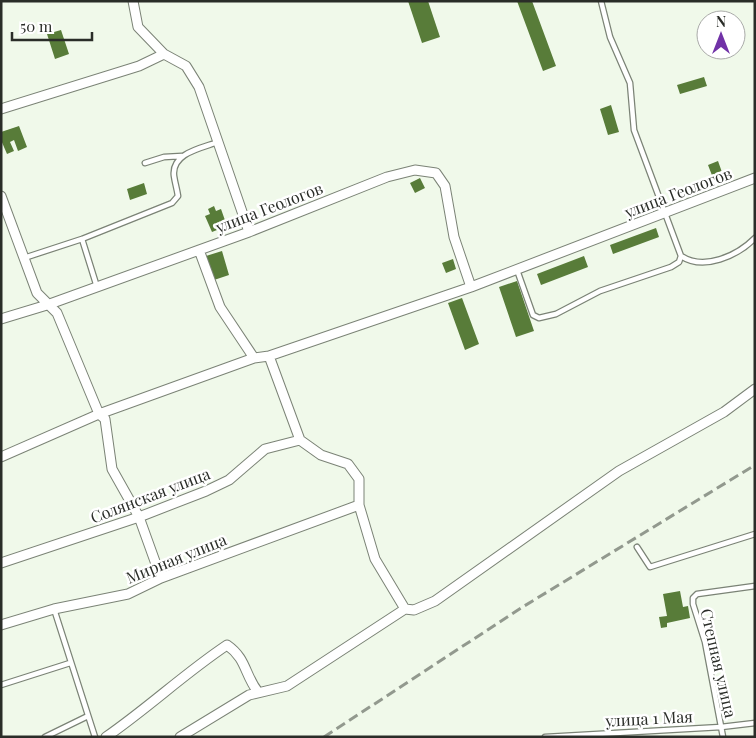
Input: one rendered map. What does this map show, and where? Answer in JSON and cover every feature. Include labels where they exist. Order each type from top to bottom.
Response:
[{"type":"street","points":[[133,1],[138,27],[164,54],[186,66],[199,87],[250,232]]},
{"type":"street","points":[[1,109],[140,66],[164,54]]},
{"type":"street","name":"улица Геологов","points":[[1,319],[48,305],[250,232],[388,177],[415,170],[436,173],[445,186],[454,237],[471,287]]},
{"type":"street","name":"улица Геологов","points":[[1,457],[99,414],[254,358],[269,356],[471,287],[755,178]]},
{"type":"street","points":[[1,196],[37,293],[57,312],[99,414],[105,419],[112,469],[140,517],[161,578]]},
{"type":"street","points":[[199,250],[220,307],[254,358]]},
{"type":"street","points":[[269,356],[300,440],[321,455],[343,461],[353,468],[359,479],[359,505],[375,559],[405,609]]},
{"type":"street","points":[[180,737],[226,707],[258,692],[287,686],[405,609],[414,610],[435,601],[619,471],[724,412],[755,389]]},
{"type":"street","name":"Солянская улица","points":[[1,563],[140,517],[229,480],[265,449],[300,440]]},
{"type":"street","name":"Мирная улица","points":[[1,625],[54,609],[128,594],[161,578],[359,505]]},
{"type":"street","points":[[106,737],[196,666],[227,645],[241,656],[247,676],[258,692]]},
{"type":"lane","points":[[517,270],[533,315],[539,318],[556,314],[600,291],[671,267],[679,262],[681,256],[634,130],[630,83],[610,37],[601,1]]},
{"type":"lane","points":[[145,163],[164,157],[182,156],[218,142]]},
{"type":"lane","points":[[24,258],[82,239],[172,203],[178,196],[174,175],[176,165],[182,156]]},
{"type":"lane","points":[[681,256],[699,263],[720,260],[755,238]]},
{"type":"lane","points":[[82,239],[97,287]]},
{"type":"lane","points":[[636,548],[650,567],[755,534]]},
{"type":"lane","name":"Степная улица","points":[[723,737],[705,642],[692,604],[693,598],[698,594],[755,586]]},
{"type":"lane","points":[[54,609],[95,737]]},
{"type":"lane","points":[[1,685],[70,663]]},
{"type":"lane","points":[[45,737],[88,716]]},
{"type":"lane","name":"улица 1 Мая","points":[[545,737],[721,727],[755,723]]},
{"type":"building","points":[[408,1],[428,1],[440,37],[422,43]]},
{"type":"building","points":[[517,1],[532,1],[556,66],[543,71]]},
{"type":"building","points":[[61,30],[69,54],[55,59],[47,34]]},
{"type":"building","points":[[704,77],[707,86],[680,94],[677,85]]},
{"type":"building","points":[[611,105],[619,132],[608,135],[600,109]]},
{"type":"building","points":[[19,126],[27,147],[18,151],[14,140],[10,142],[14,151],[7,154],[1,140],[1,132]]},
{"type":"building","points":[[718,161],[723,175],[713,178],[708,165]]},
{"type":"building","points":[[420,178],[425,188],[415,193],[410,183]]},
{"type":"building","points":[[144,183],[147,194],[130,200],[127,189]]},
{"type":"building","points":[[214,206],[216,211],[221,209],[227,226],[212,232],[205,216],[210,214],[208,209]]},
{"type":"building","points":[[656,228],[659,237],[613,254],[610,245]]},
{"type":"building","points":[[222,251],[229,275],[214,280],[206,256]]},
{"type":"building","points":[[584,256],[588,267],[541,285],[537,274]]},
{"type":"building","points":[[453,259],[456,269],[446,273],[442,263]]},
{"type":"building","points":[[517,281],[534,331],[516,337],[499,287]]},
{"type":"building","points":[[462,298],[479,344],[465,350],[448,303]]},
{"type":"building","points":[[680,591],[683,607],[688,606],[690,618],[667,623],[667,627],[661,628],[659,617],[667,616],[663,594]]},
{"type":"railway","points":[[324,737],[521,608],[755,465]]}]
